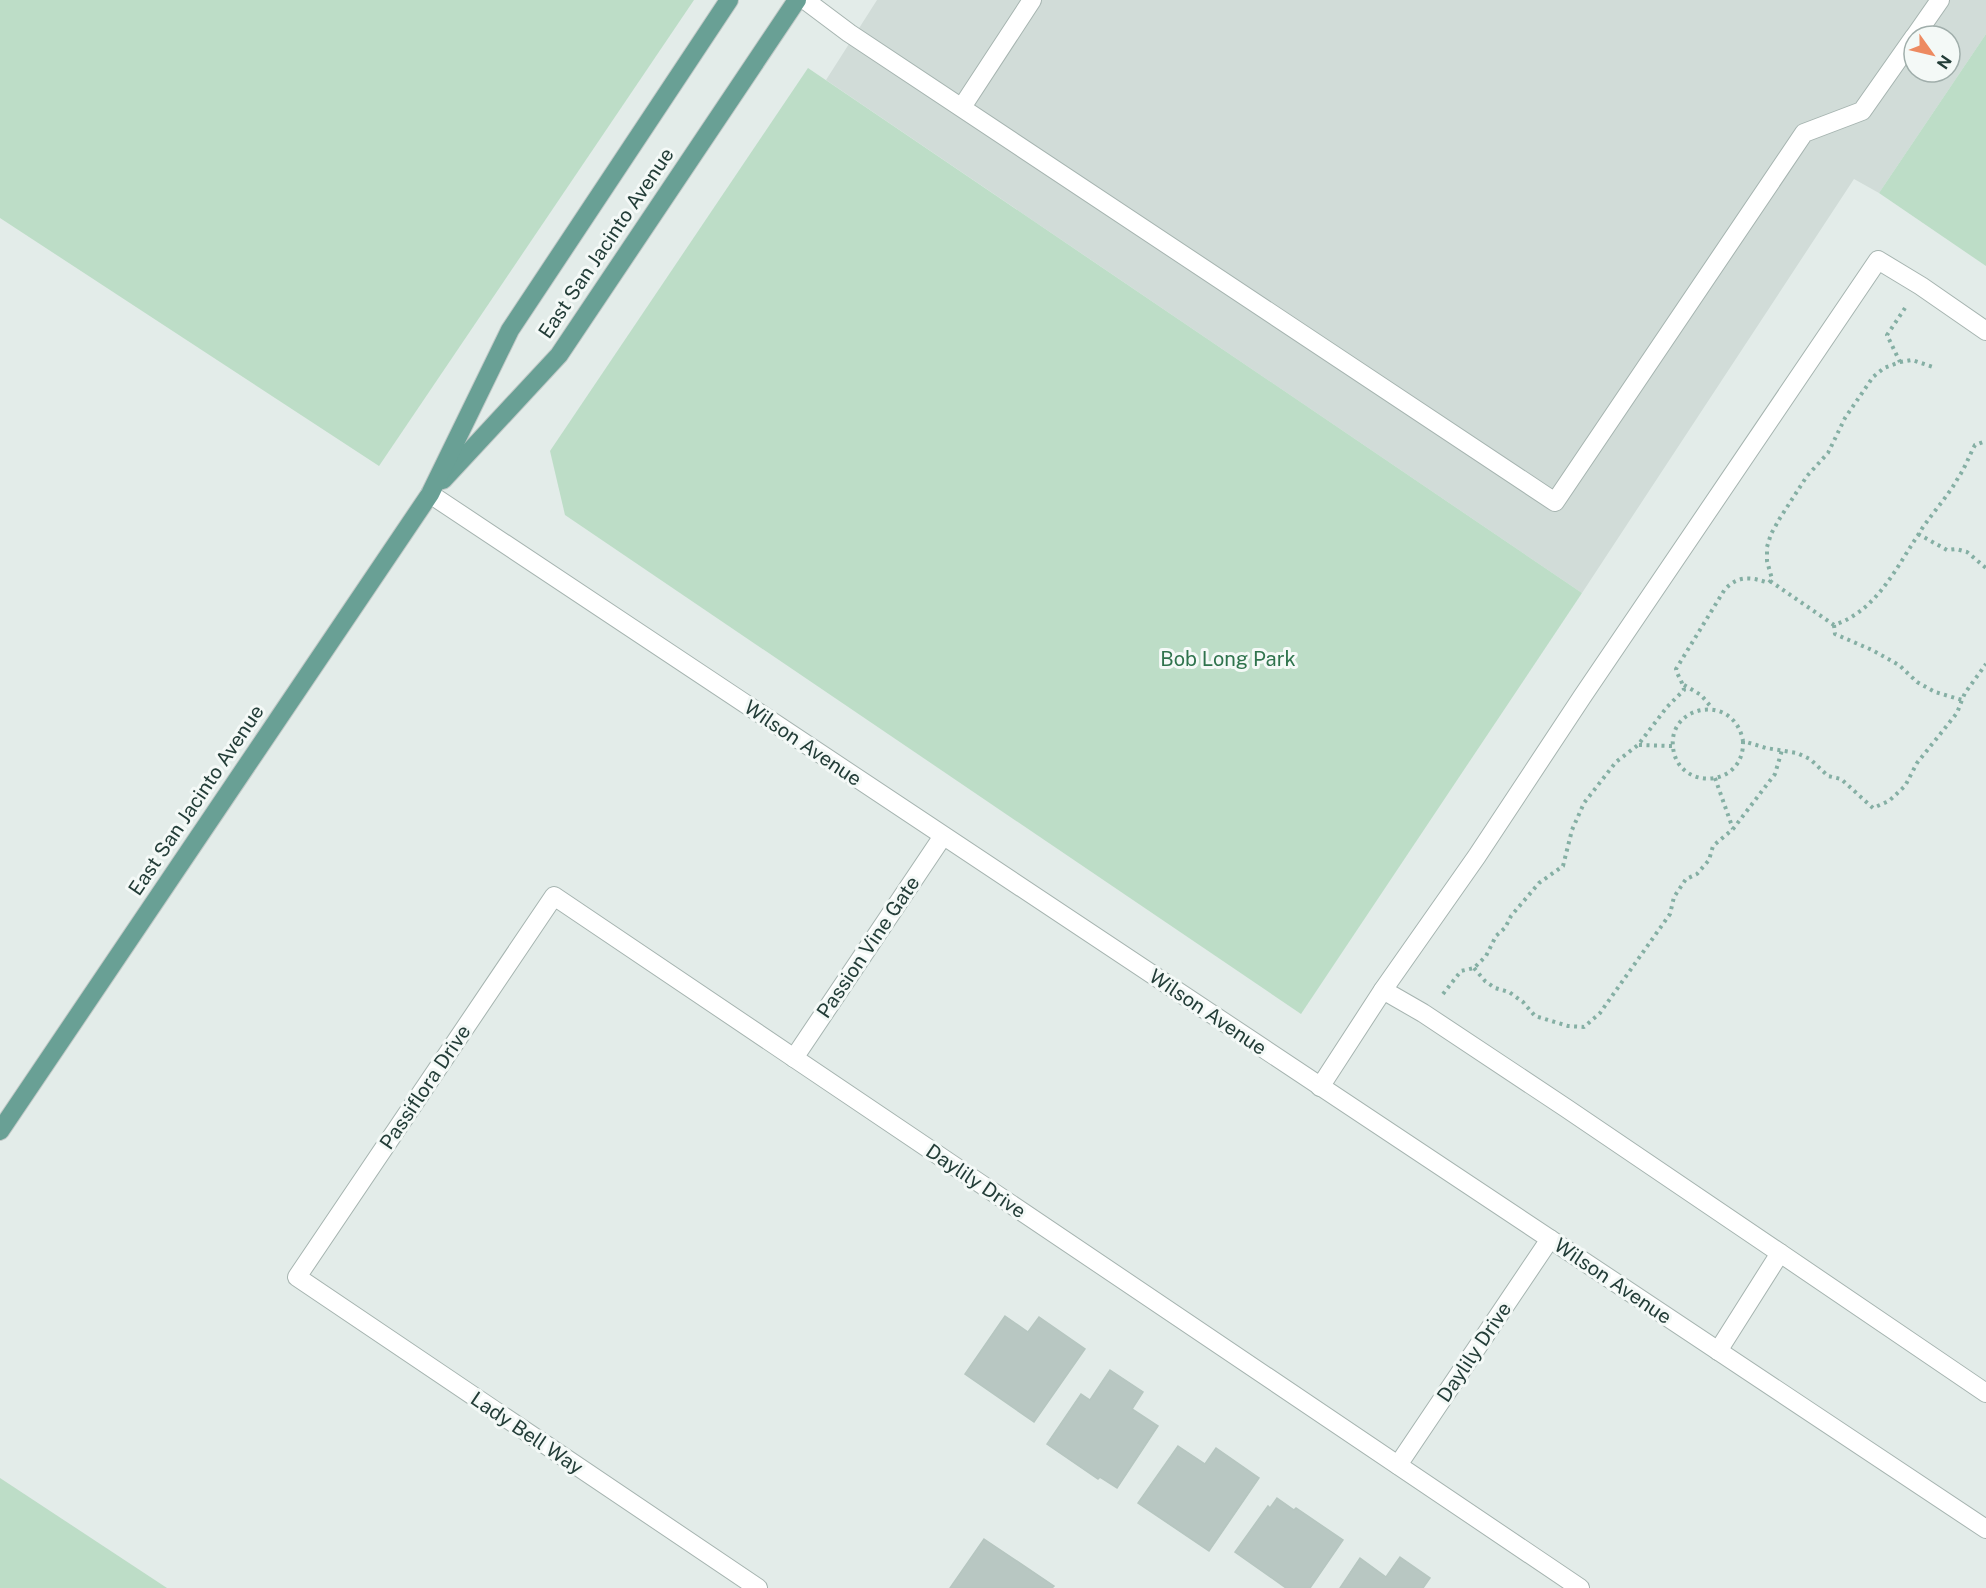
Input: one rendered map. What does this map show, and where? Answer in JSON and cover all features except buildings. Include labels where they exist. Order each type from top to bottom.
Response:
[{"type":"main road","name":"East San Jacinto Avenue","points":[[0,1131],[430,494],[510,330],[729,0]]},
{"type":"main road","name":"East San Jacinto Avenue","points":[[430,494],[559,355],[797,0]]},
{"type":"street","points":[[805,0],[849,33],[1556,501],[1804,133],[1862,111],[1902,53]]},
{"type":"street","points":[[962,107],[1032,0]]},
{"type":"street","points":[[1923,24],[1940,0]]},
{"type":"street","points":[[1320,1087],[1383,990],[1489,839],[1582,697],[1878,260],[1921,286],[1986,331]]},
{"type":"street","name":"Wilson Avenue","points":[[430,494],[1986,1529]]},
{"type":"street","name":"Passion Vine Gate","points":[[794,1058],[943,836]]},
{"type":"street","name":"Daylily Drive","points":[[554,896],[1580,1588]]},
{"type":"street","name":"Passiflora Drive","points":[[297,1278],[554,896]]},
{"type":"street","points":[[1383,990],[1427,1016],[1986,1393]]},
{"type":"street","name":"Daylily Drive","points":[[1398,1465],[1550,1239]]},
{"type":"street","points":[[1718,1351],[1779,1253]]},
{"type":"street","name":"Lady Bell Way","points":[[297,1278],[758,1588]]},
{"type":"path","points":[[1900,362],[1887,335],[1921,286]]},
{"type":"path","points":[[1770,581],[1772,579],[1767,561],[1767,547],[1771,534],[1807,476],[1828,453],[1845,418],[1873,377],[1884,368],[1912,360],[1933,367]]},
{"type":"path","points":[[1834,625],[1845,622],[1872,601],[1892,578],[1918,534],[1958,479],[1975,445],[1986,441]]},
{"type":"path","points":[[1918,534],[1947,550],[1956,549],[1967,552],[1986,568]]},
{"type":"path","points":[[1427,1016],[1461,971],[1474,968],[1486,956],[1496,936],[1505,928],[1511,916],[1539,883],[1563,866],[1572,830],[1584,803],[1616,762],[1638,745],[1666,707],[1684,690],[1677,669],[1725,590],[1733,582],[1752,577],[1769,583],[1770,581],[1825,617],[1834,625],[1835,634],[1899,665],[1917,682],[1935,692],[1962,700]]},
{"type":"path","points":[[1743,741],[1766,748],[1797,753],[1810,759],[1828,776],[1841,778],[1873,808],[1889,801],[1905,786],[1917,763],[1957,713],[1965,693],[1986,664]]},
{"type":"path","points":[[1683,685],[1701,695],[1712,709]]},
{"type":"path","points":[[1712,709],[1730,715],[1740,728],[1743,741],[1743,749],[1737,764],[1724,776],[1715,778],[1701,778],[1690,773],[1676,759],[1672,746],[1675,733],[1684,720],[1696,711],[1712,709]]},
{"type":"path","points":[[1638,745],[1672,746]]},
{"type":"path","points":[[1474,968],[1485,981],[1495,988],[1509,992],[1535,1016],[1568,1026],[1584,1027],[1600,1013],[1670,914],[1674,897],[1686,879],[1697,874],[1709,860],[1713,846],[1733,829],[1775,774],[1782,750]]},
{"type":"path","points":[[1715,778],[1733,829]]},
{"type":"shaded area","points":[[877,0],[1986,0],[1986,34],[1962,70],[1962,24],[1902,24],[1902,84],[1952,84],[1879,193],[1854,179],[1582,593],[826,80]]},
{"type":"green space","points":[[0,0],[694,0],[379,466],[0,218]]},
{"type":"green space","points":[[1986,34],[1986,266],[1879,193],[1952,84],[1962,84],[1962,70]]},
{"type":"green space","name":"Bob Long Park","points":[[808,68],[1582,593],[1301,1014],[565,515],[550,451]]},
{"type":"green space","points":[[0,1478],[167,1588],[0,1588]]}]
